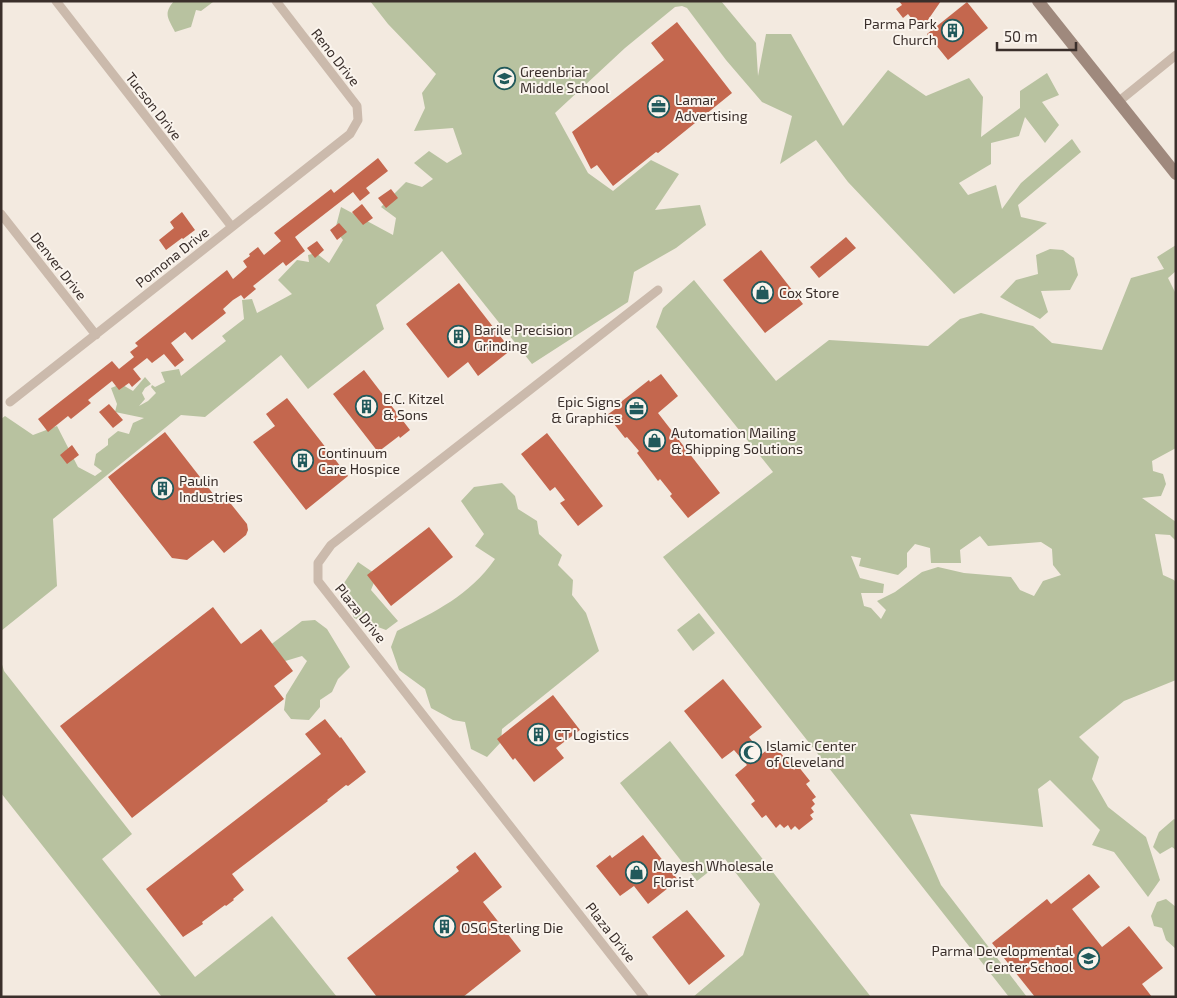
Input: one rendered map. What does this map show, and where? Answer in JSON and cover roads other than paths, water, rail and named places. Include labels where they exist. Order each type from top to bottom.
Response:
[{"type":"street","name":"Tucson Drive","points":[[56,1],[232,228]]},
{"type":"street","name":"Reno Drive","points":[[276,1],[357,106],[358,120],[350,134]]},
{"type":"street","points":[[1038,1],[1176,174]]},
{"type":"street","points":[[1118,102],[1176,56]]},
{"type":"street","name":"Pomona Drive","points":[[10,402],[350,134]]},
{"type":"street","name":"Denver Drive","points":[[1,214],[96,335]]},
{"type":"street","name":"Plaza Drive","points":[[644,997],[318,582],[318,563],[331,545],[658,290]]},
{"type":"place","name":"Parma Park Church","points":[[953,31]]},
{"type":"place","name":"Greenbriar Middle School","points":[[504,79]]},
{"type":"place","name":"Lamar Advertising","points":[[659,107]]},
{"type":"place","name":"Cox Store","points":[[763,292]]},
{"type":"place","name":"Barile Precision Grinding","points":[[458,337]]},
{"type":"place","name":"E.C. Kitzel & Sons","points":[[367,406]]},
{"type":"place","name":"Epic Signs & Graphics","points":[[637,409]]},
{"type":"place","name":"Automation Mailing & Shipping Solutions","points":[[655,440]]},
{"type":"place","name":"Continuum Care Hospice","points":[[302,460]]},
{"type":"place","name":"Paulin Industries","points":[[163,488]]},
{"type":"place","name":"CT Logistics","points":[[538,734]]},
{"type":"place","name":"Islamic Center of Cleveland","points":[[750,753]]},
{"type":"place","name":"Mayesh Wholesale Florist","points":[[637,873]]},
{"type":"place","name":"OSG Sterling Die","points":[[445,927]]},
{"type":"place","name":"Parma Developmental Center School","points":[[1089,958]]}]
